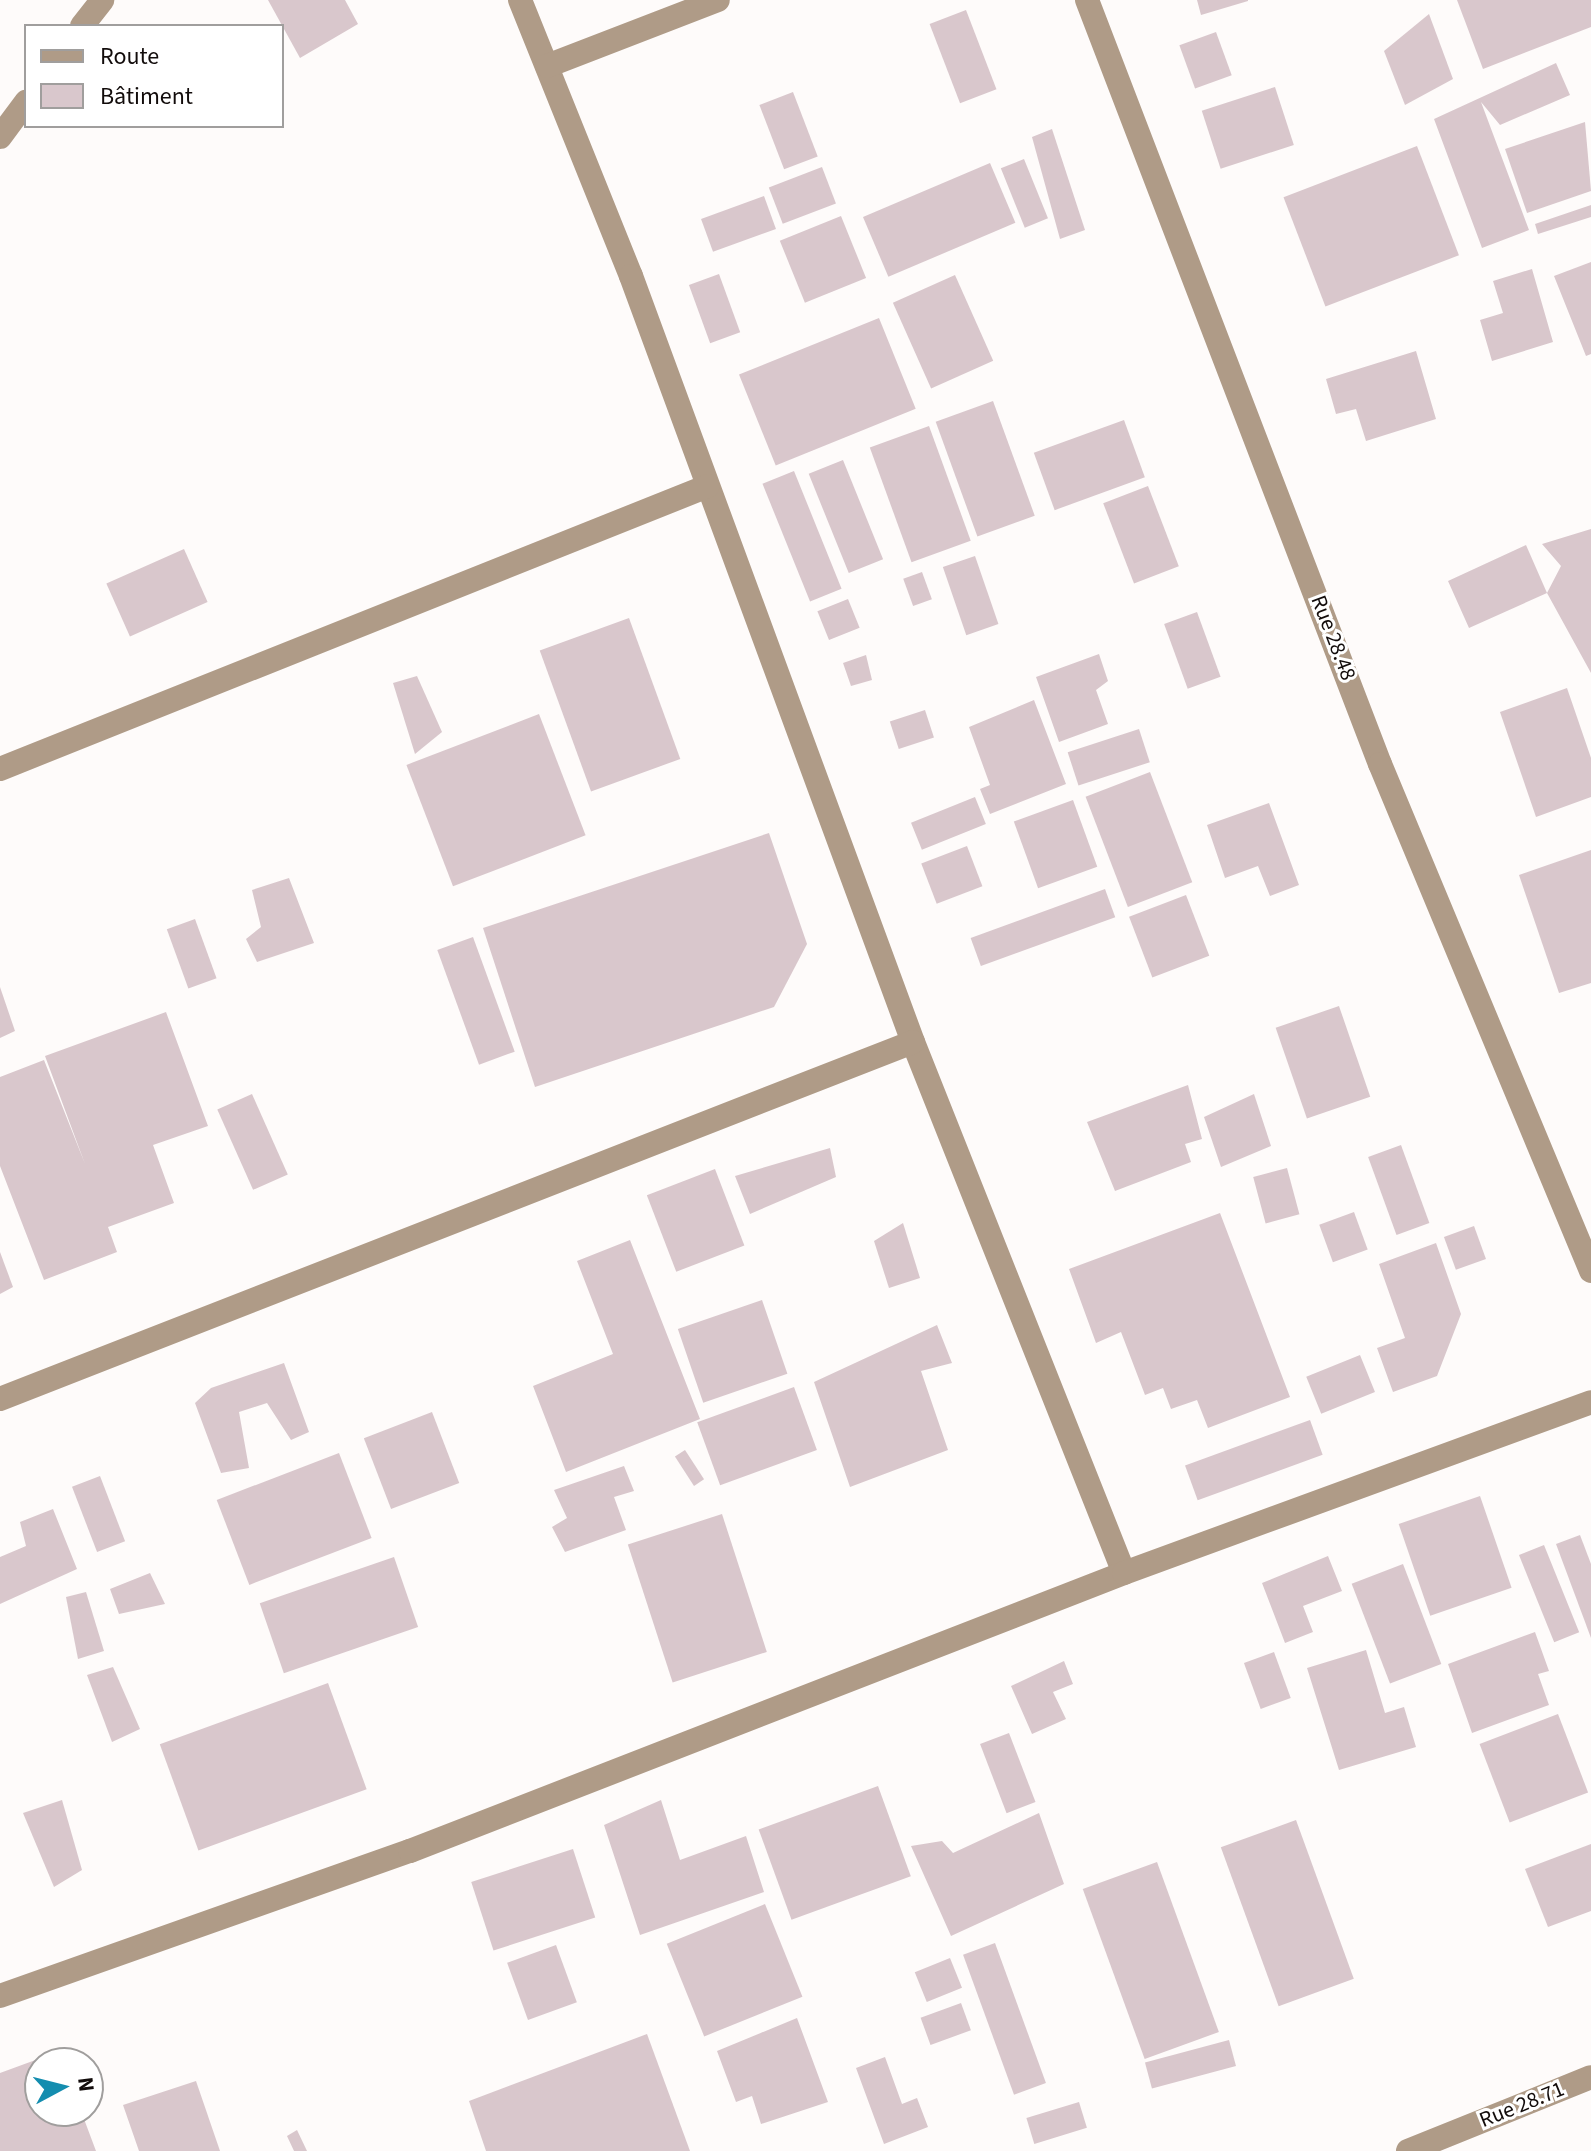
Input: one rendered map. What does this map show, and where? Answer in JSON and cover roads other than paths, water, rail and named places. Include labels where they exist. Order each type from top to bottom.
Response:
[{"type":"street","points":[[84,24],[102,0]]},
{"type":"street","points":[[520,0],[708,486],[913,1042],[1124,1573]]},
{"type":"street","points":[[547,66],[718,0]]},
{"type":"street","name":"Rue 28.48","points":[[1087,0],[1380,764],[1591,1271]]},
{"type":"street","points":[[0,137],[24,105]]},
{"type":"street","points":[[0,769],[708,486]]},
{"type":"street","points":[[0,1399],[913,1042]]},
{"type":"street","points":[[0,1996],[410,1851],[1124,1573],[1591,1402]]},
{"type":"street","name":"Rue 28.71","points":[[1408,2151],[1591,2077]]}]
